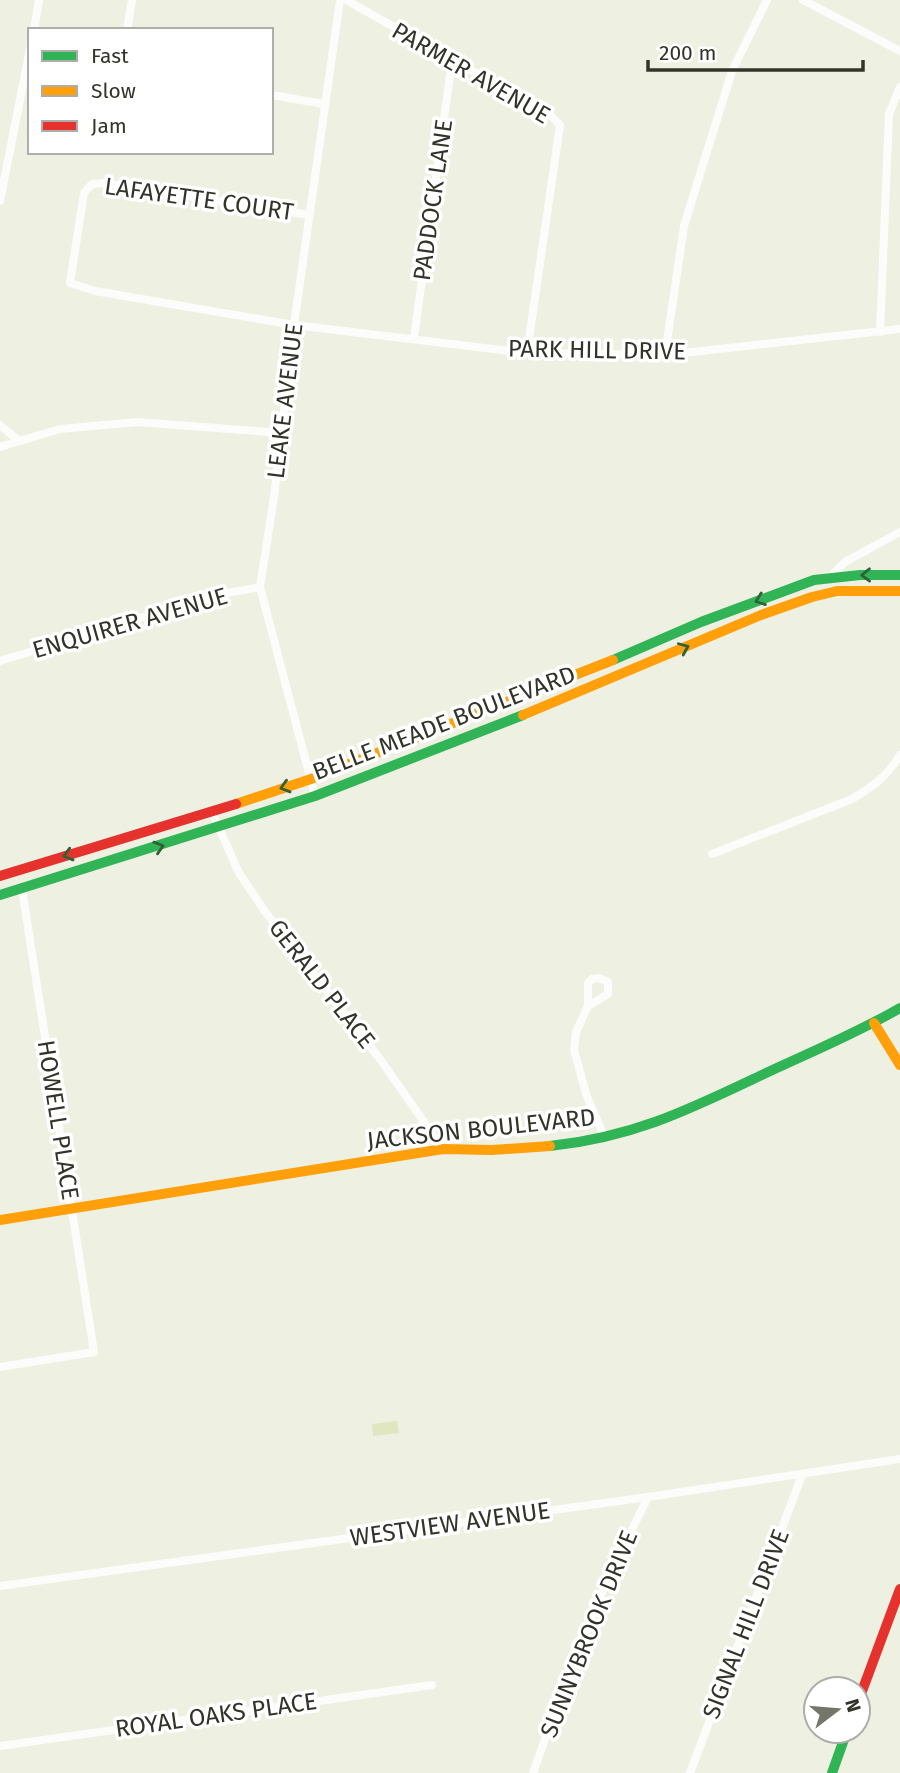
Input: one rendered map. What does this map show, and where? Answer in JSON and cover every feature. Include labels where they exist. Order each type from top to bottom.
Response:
[{"type":"main road","name":"BELLE MEADE BOULEVARD","points":[[0,876],[311,779],[513,701],[814,579],[831,576],[900,575]]},
{"type":"main road","points":[[831,576],[834,591]]},
{"type":"main road","name":"BELLE MEADE BOULEVARD","points":[[0,895],[315,796],[520,717],[761,615],[834,591],[900,591]]},
{"type":"main road","points":[[513,701],[520,717]]},
{"type":"main road","points":[[467,719],[474,734]]},
{"type":"main road","points":[[17,871],[22,888]]},
{"type":"main road","name":"JACKSON BOULEVARD","points":[[0,1220],[443,1150],[533,1148],[605,1138],[639,1129],[682,1112],[874,1023],[900,1008]]},
{"type":"main road","points":[[874,1023],[900,1065]]},
{"type":"main road","points":[[868,1675],[899,1594]]},
{"type":"main road","points":[[832,1773],[842,1745]]},
{"type":"street","points":[[34,28],[39,0]]},
{"type":"street","points":[[127,28],[132,0]]},
{"type":"street","name":"LEAKE AVENUE","points":[[315,796],[260,587],[340,0]]},
{"type":"street","name":"PARMER AVENUE","points":[[346,0],[549,114],[560,125],[527,353]]},
{"type":"street","points":[[665,355],[684,226],[732,71],[767,0]]},
{"type":"street","points":[[803,0],[900,51]]},
{"type":"street","points":[[0,201],[28,59]]},
{"type":"street","name":"PADDOCK LANE","points":[[414,338],[452,61]]},
{"type":"street","points":[[880,332],[889,114],[900,87]]},
{"type":"street","points":[[273,95],[324,104]]},
{"type":"street","name":"LAFAYETTE COURT","points":[[95,291],[70,283],[84,193],[92,184],[104,183],[309,215]]},
{"type":"street","name":"PARK HILL DRIVE","points":[[95,291],[294,325],[527,353],[665,355],[900,329]]},
{"type":"street","points":[[0,447],[70,428],[137,422],[282,433]]},
{"type":"street","points":[[0,425],[19,441]]},
{"type":"street","points":[[831,576],[845,562],[900,532]]},
{"type":"street","name":"ENQUIRER AVENUE","points":[[0,661],[190,603],[260,587]]},
{"type":"street","points":[[712,854],[852,799],[884,777],[900,755]]},
{"type":"street","name":"GERALD PLACE","points":[[212,812],[235,866],[267,913],[380,1059],[443,1150]]},
{"type":"street","name":"HOWELL PLACE","points":[[0,1367],[94,1352],[22,888]]},
{"type":"street","points":[[588,1006],[576,1032],[573,1050],[587,1097],[605,1138]]},
{"type":"street","name":"WESTVIEW AVENUE","points":[[0,1586],[648,1497],[693,1488],[802,1475],[900,1459]]},
{"type":"street","name":"SIGNAL HILL DRIVE","points":[[690,1773],[802,1475]]},
{"type":"street","name":"SUNNYBROOK DRIVE","points":[[533,1773],[567,1677],[601,1594],[648,1497]]},
{"type":"street","name":"ROYAL OAKS PLACE","points":[[0,1746],[432,1685]]},
{"type":"green space","points":[[397,1421],[399,1433],[373,1436],[372,1424]]},
{"type":"traffic: fast","points":[[613,660],[701,622],[814,580],[860,575],[900,575]]},
{"type":"traffic: fast","points":[[0,895],[315,796],[523,715]]},
{"type":"traffic: fast","points":[[550,1146],[609,1136],[661,1120],[834,1042],[900,1008]]},
{"type":"traffic: fast","points":[[832,1773],[842,1745]]},
{"type":"traffic: slow","points":[[523,715],[761,615],[812,597],[837,591],[900,591]]},
{"type":"traffic: slow","points":[[236,804],[311,779],[613,660]]},
{"type":"traffic: slow","points":[[874,1023],[900,1065]]},
{"type":"traffic: slow","points":[[0,1220],[443,1149],[492,1150],[550,1146]]},
{"type":"traffic: jam","points":[[0,876],[236,804]]},
{"type":"traffic: jam","points":[[868,1675],[900,1589]]}]
